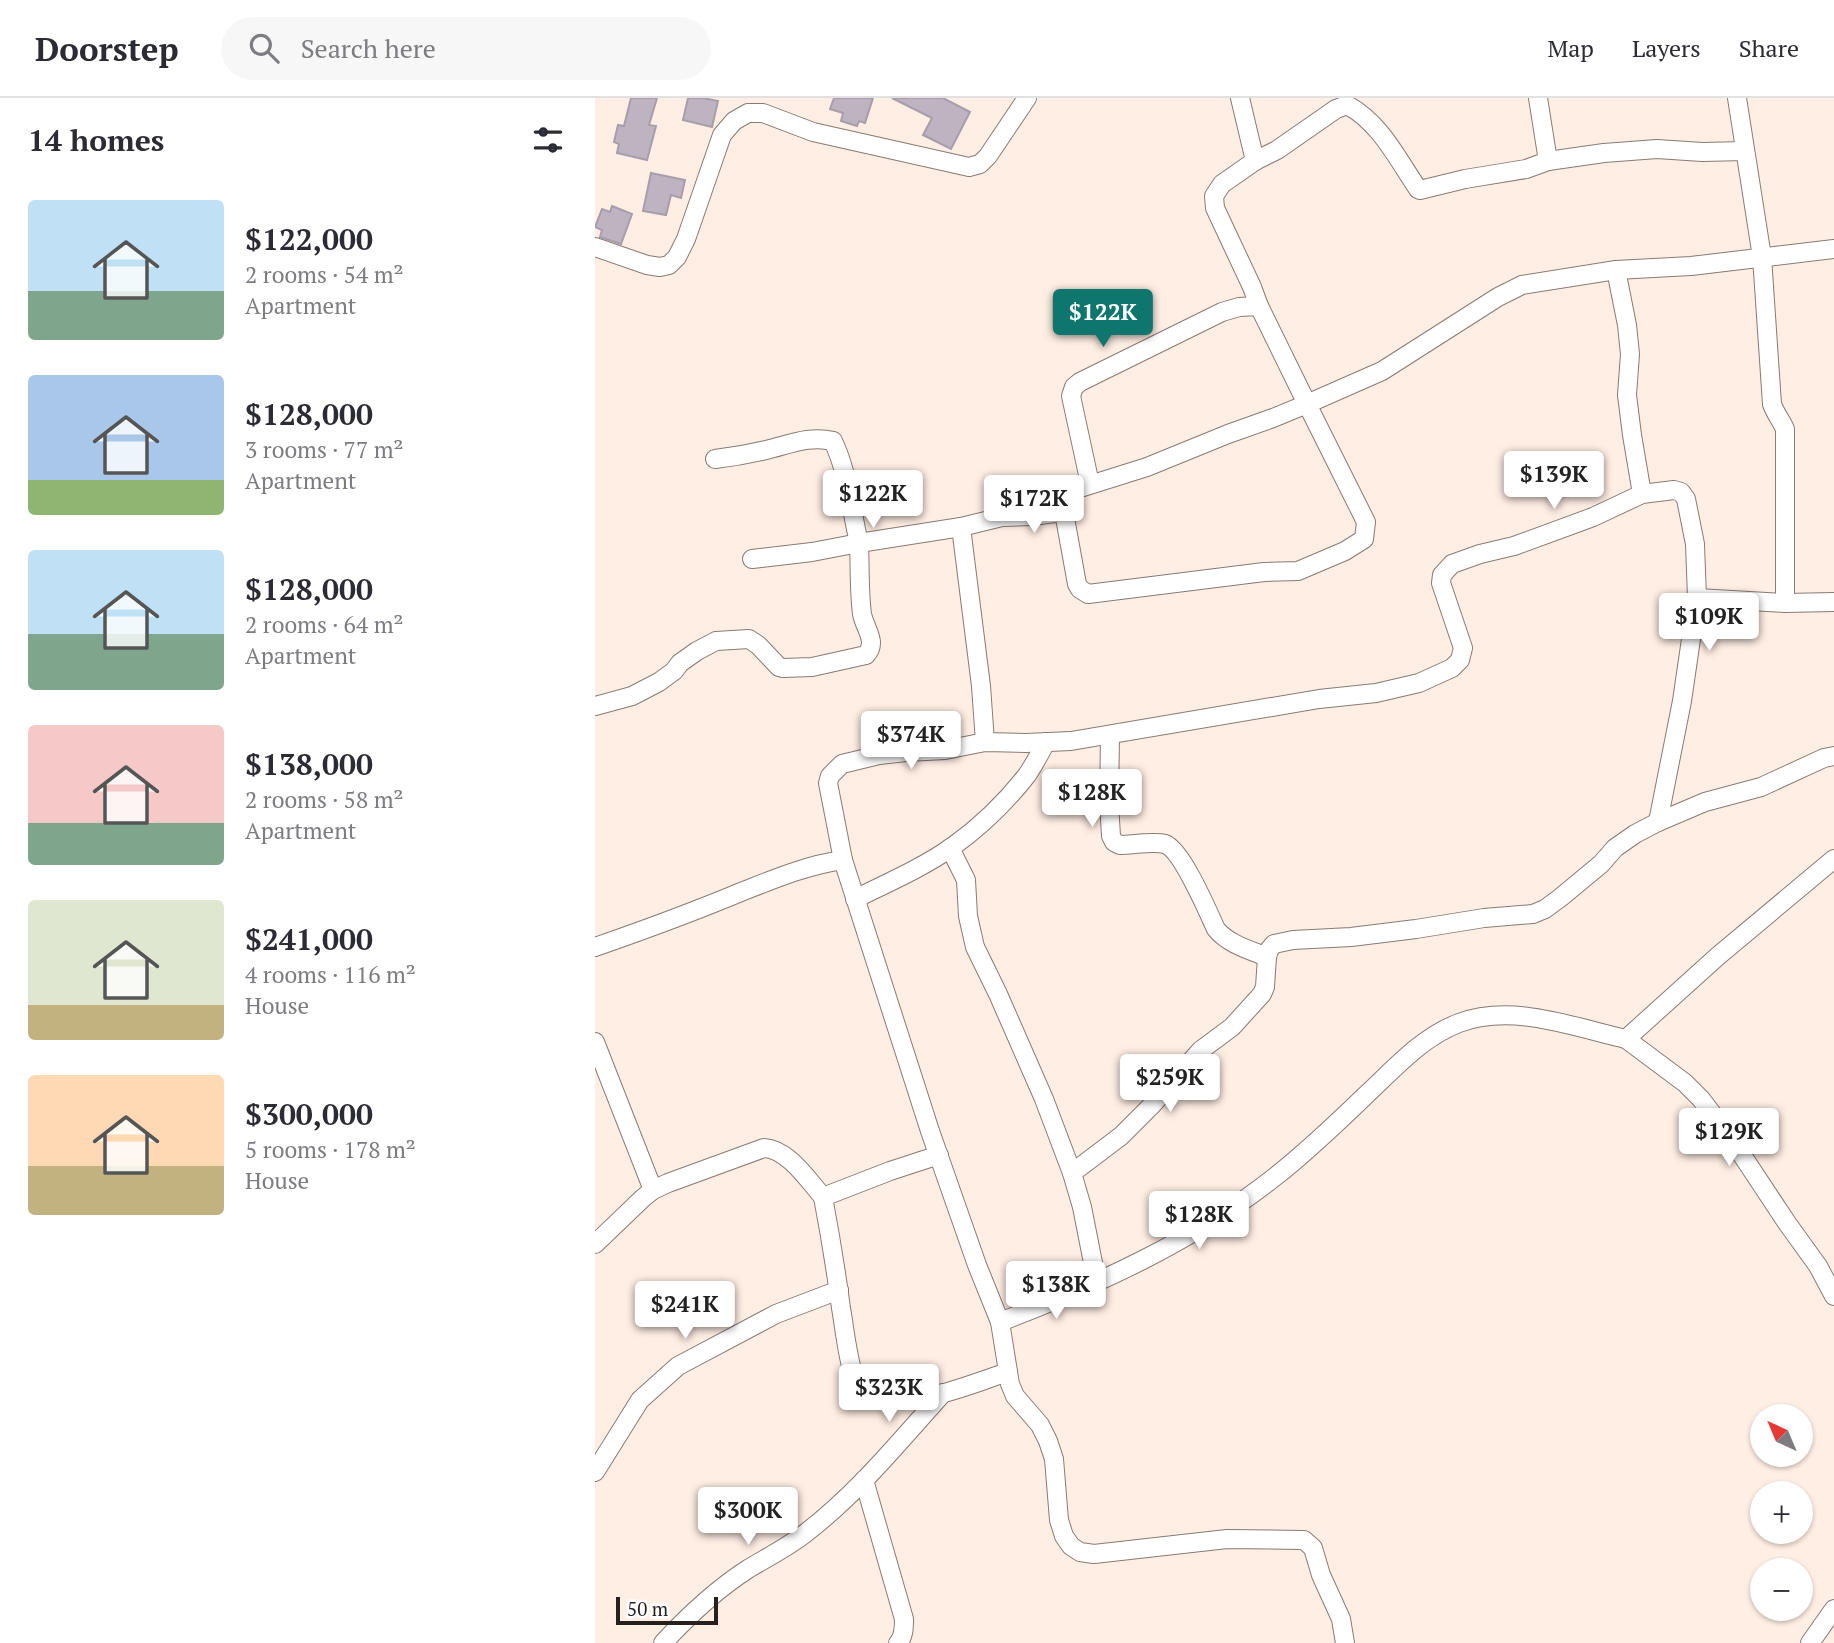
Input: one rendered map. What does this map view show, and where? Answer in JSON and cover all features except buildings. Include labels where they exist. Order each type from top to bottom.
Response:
[{"type":"street","points":[[595,247],[647,265],[669,265],[677,257],[686,239],[722,135],[734,121],[748,113],[763,113],[813,132],[969,167],[980,164],[988,156],[1027,98]]},
{"type":"street","points":[[1240,98],[1255,161]]},
{"type":"street","points":[[1538,98],[1548,161]]},
{"type":"street","points":[[1737,98],[1762,257],[1772,404],[1781,421],[1786,440],[1785,603]]},
{"type":"street","points":[[1063,507],[1074,573],[1080,589],[1088,594],[1264,572],[1298,571],[1345,551],[1364,539],[1366,522],[1259,306],[1215,208],[1214,196],[1222,184],[1255,161],[1277,150],[1338,103],[1358,111],[1370,121],[1420,190],[1526,169],[1548,161],[1604,153],[1657,149],[1745,151]]},
{"type":"street","points":[[753,559],[961,527],[1002,517],[1055,513],[1063,507],[1073,492],[1090,484],[1147,467],[1273,418],[1382,371],[1442,331],[1522,285],[1616,270],[1691,266],[1834,249]]},
{"type":"street","points":[[1616,270],[1627,325],[1630,354],[1627,395],[1642,494]]},
{"type":"street","points":[[1090,484],[1071,396],[1074,387],[1222,312],[1259,306]]},
{"type":"street","points":[[595,706],[632,696],[659,682],[697,650],[716,641],[750,639],[783,668],[812,667],[866,655],[871,649],[862,617],[859,543],[845,476],[833,441],[809,439],[715,459]]},
{"type":"street","points":[[1345,1643],[1341,1619],[1321,1575],[1313,1548],[1304,1540],[1227,1539],[1094,1554],[1080,1552],[1071,1546],[1064,1536],[1059,1520],[1054,1459],[1039,1425],[1015,1396],[1010,1384],[1000,1322],[939,1155],[843,860],[828,783],[830,776],[842,764],[879,755],[945,750],[985,742],[1071,741],[1109,736],[1319,699],[1376,693],[1419,683],[1453,668],[1460,660],[1463,648],[1441,583],[1442,575],[1452,564],[1514,546],[1642,494],[1674,490],[1681,492],[1686,499],[1695,544],[1697,598],[1682,701],[1658,822]]},
{"type":"street","points":[[961,527],[981,686],[985,742]]},
{"type":"street","points":[[1697,598],[1785,603],[1834,602]]},
{"type":"street","points":[[1109,736],[1109,803],[1111,836],[1114,842],[1120,845],[1166,845],[1173,849],[1220,935],[1267,957]]},
{"type":"street","points":[[855,899],[950,848],[1000,806],[1028,774],[1046,742]]},
{"type":"street","points":[[1072,1173],[1121,1136],[1201,1050],[1232,1027],[1262,994],[1267,957],[1274,944],[1534,914],[1569,891],[1601,864],[1615,848],[1635,834],[1705,802],[1761,787],[1834,756]]},
{"type":"street","points":[[950,848],[966,880],[968,916],[975,947],[1044,1099],[1072,1173],[1082,1207],[1097,1283]]},
{"type":"street","points":[[1626,1039],[1834,859]]},
{"type":"street","points":[[595,947],[786,874],[821,863],[843,860]]},
{"type":"street","points":[[1000,1322],[1097,1283],[1200,1229],[1275,1177],[1330,1130],[1416,1049],[1459,1023],[1503,1016],[1532,1017],[1626,1039],[1685,1083],[1733,1140],[1818,1266],[1834,1296]]},
{"type":"street","points":[[595,1042],[653,1190]]},
{"type":"street","points":[[595,1244],[653,1190],[764,1149],[772,1149],[785,1155],[823,1197],[848,1349],[855,1378],[861,1388],[879,1398],[911,1399],[943,1393],[1008,1372]]},
{"type":"street","points":[[823,1197],[939,1155]]},
{"type":"street","points":[[595,1472],[640,1400],[678,1366],[776,1314],[839,1290]]},
{"type":"street","points":[[663,1643],[719,1591],[747,1570],[801,1537],[827,1516],[864,1480],[943,1393]]},
{"type":"street","points":[[864,1480],[904,1619],[904,1631],[898,1643]]},
{"type":"street","points":[[1810,1643],[1834,1609]]}]
